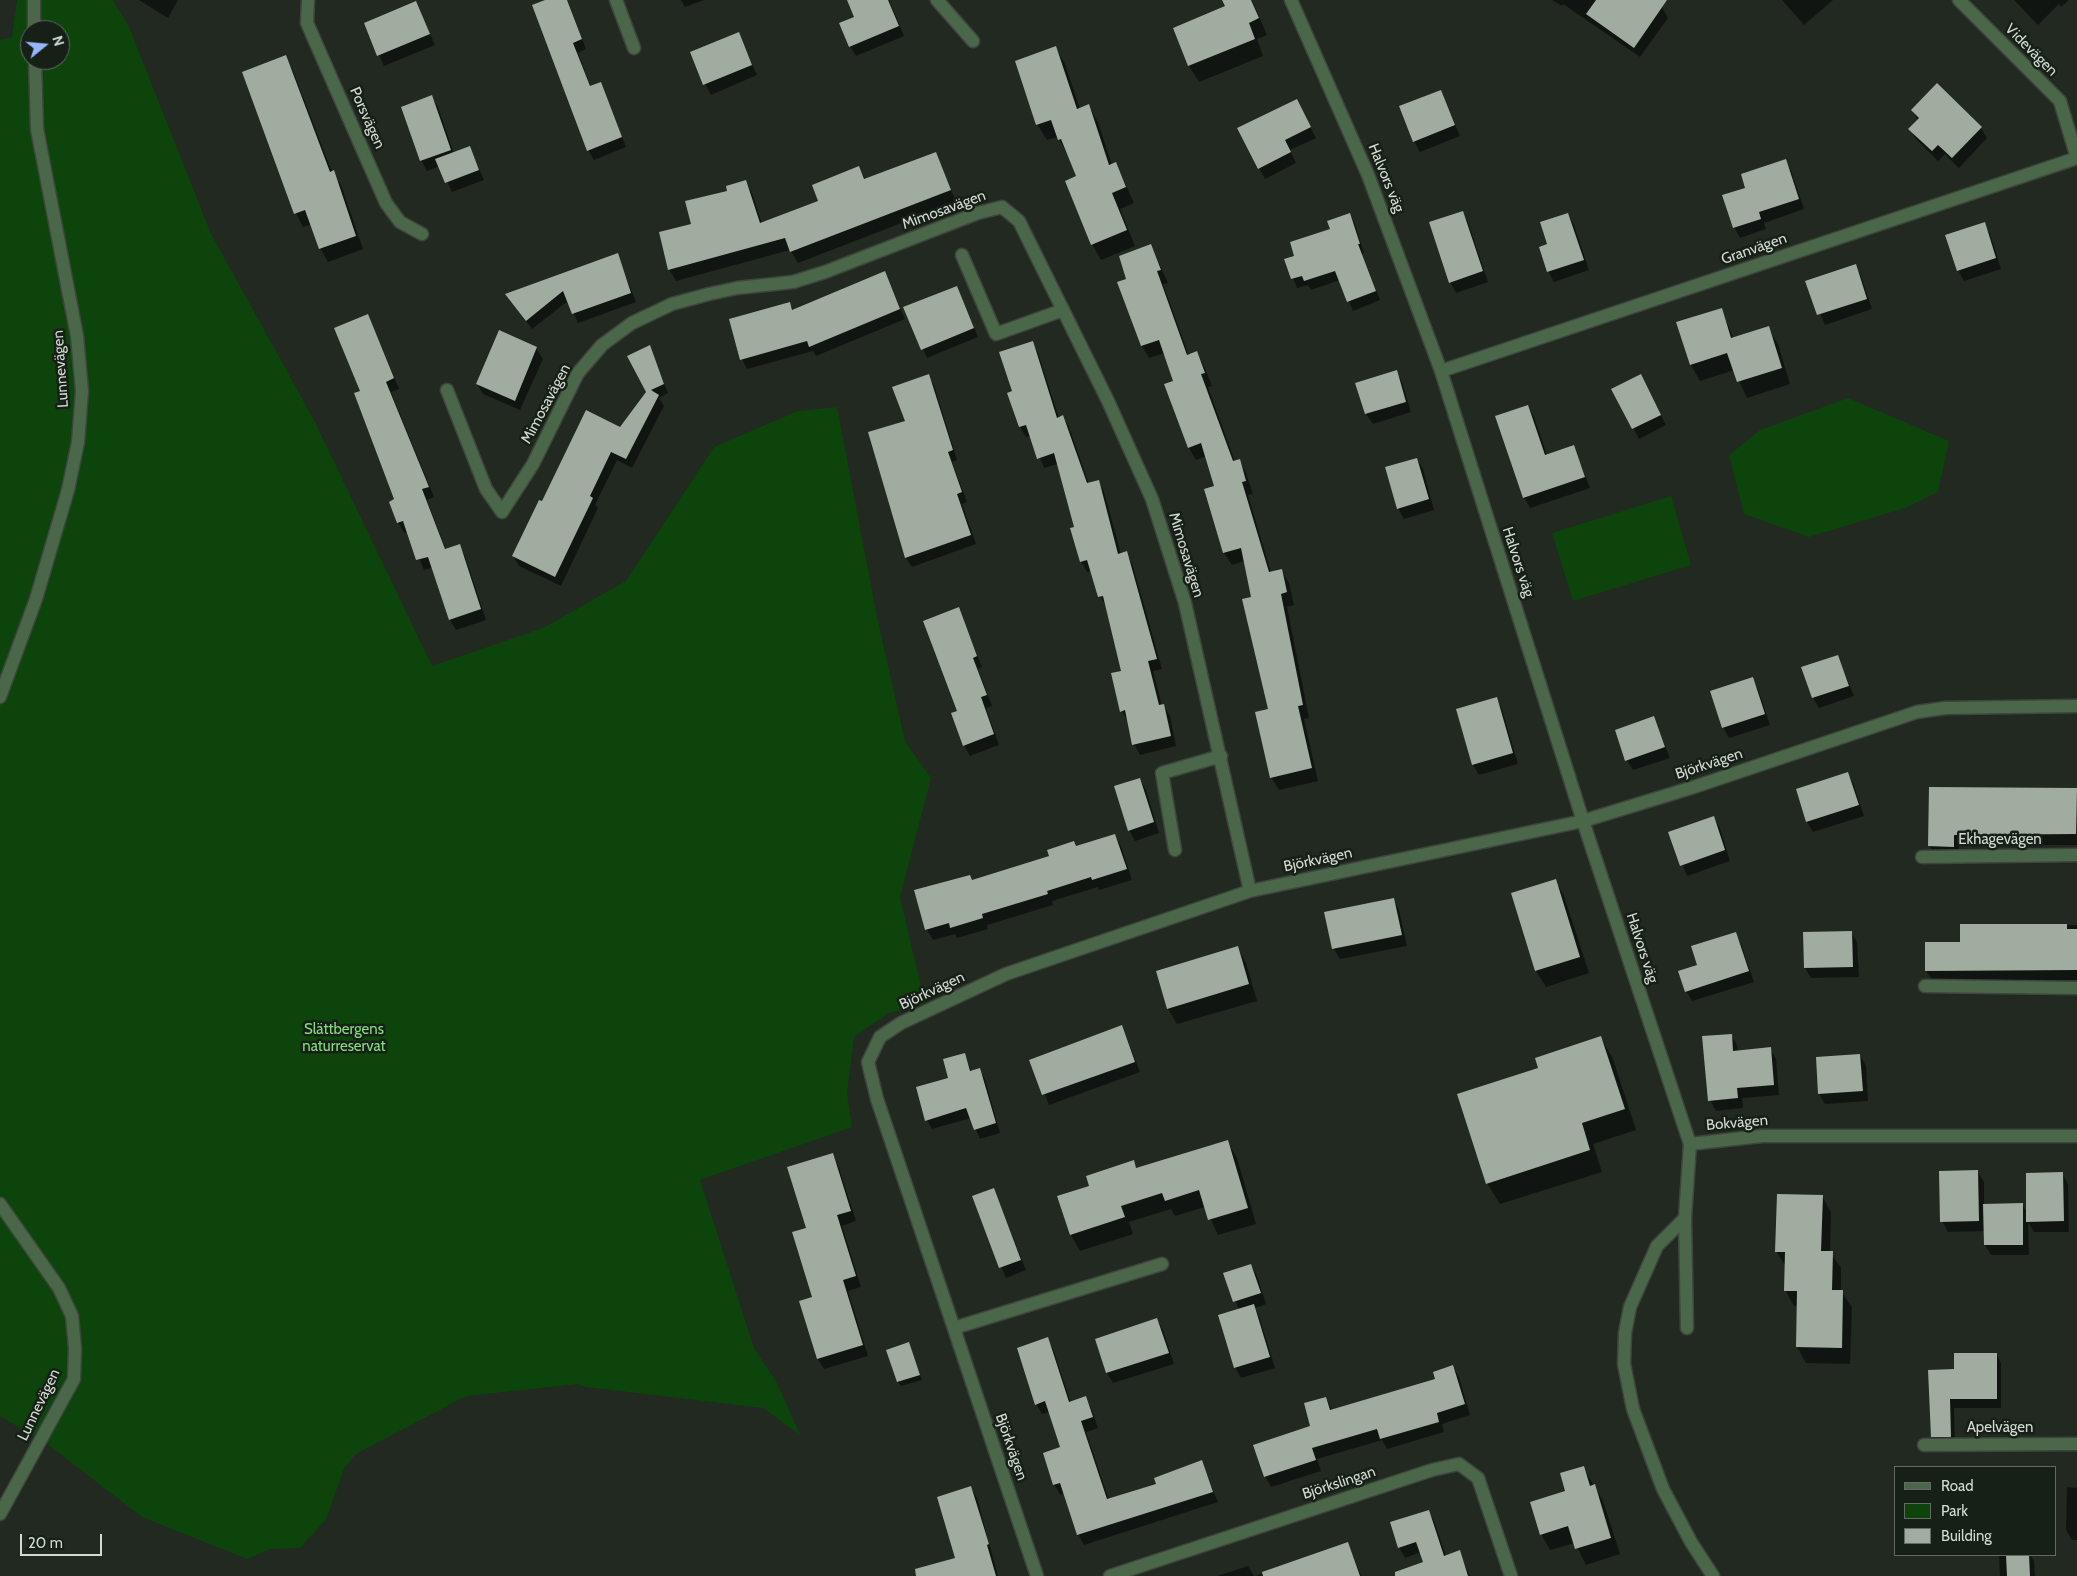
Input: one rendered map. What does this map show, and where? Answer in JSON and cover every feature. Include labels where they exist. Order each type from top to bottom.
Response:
[{"type":"street","points":[[34,0],[34,20]]},
{"type":"street","name":"Porsvägen","points":[[308,0],[307,23],[386,203],[400,222],[422,234]]},
{"type":"street","points":[[616,0],[634,48]]},
{"type":"street","points":[[937,0],[973,41]]},
{"type":"street","name":"Halvors väg","points":[[1291,0],[1368,175],[1441,372],[1583,820],[1690,1144]]},
{"type":"street","name":"Videvägen","points":[[1960,0],[2060,101],[2077,158]]},
{"type":"street","name":"Lunnevägen","points":[[0,697],[36,599],[68,490],[78,442],[82,391],[77,336],[37,129],[35,70]]},
{"type":"street","name":"Granvägen","points":[[1441,372],[2077,158]]},
{"type":"street","name":"Mimosavägen","points":[[446,390],[486,489],[502,512],[533,464],[578,373],[602,346],[632,323],[672,304],[737,288],[792,282],[825,272],[978,213],[1002,207],[1019,221],[1108,401],[1152,499],[1185,603],[1250,891]]},
{"type":"street","points":[[962,255],[996,334],[1063,310]]},
{"type":"street","name":"Björkvägen","points":[[1037,1576],[877,1099],[868,1062],[880,1037],[901,1022],[1006,974],[1250,891],[1583,820],[1694,787],[1917,712],[1945,708],[2077,706]]},
{"type":"street","points":[[1175,850],[1162,773],[1220,756]]},
{"type":"street","name":"Ekhagevägen","points":[[1922,856],[2077,855]]},
{"type":"street","points":[[1924,986],[2077,988]]},
{"type":"street","name":"Bokvägen","points":[[1687,1328],[1686,1218],[1690,1144],[1762,1136],[2077,1136]]},
{"type":"street","name":"Lunnevägen","points":[[0,1204],[59,1288],[72,1316],[75,1348],[74,1378],[0,1514]]},
{"type":"street","points":[[1686,1218],[1657,1246],[1630,1307],[1624,1333],[1624,1364],[1633,1409],[1663,1488],[1713,1576]]},
{"type":"street","points":[[954,1328],[1162,1264]]},
{"type":"street","name":"Apelvägen","points":[[1924,1445],[2077,1444]]},
{"type":"street","name":"Björkslingan","points":[[1110,1576],[1432,1470],[1459,1464],[1478,1478],[1511,1576]]},
{"type":"green space","name":"Slättbergens naturreservat","points":[[17,0],[113,0],[129,27],[211,234],[315,422],[432,666],[543,628],[626,581],[714,447],[798,411],[837,407],[877,617],[905,741],[931,778],[900,897],[925,1004],[889,1013],[854,1037],[847,1093],[852,1127],[700,1180],[754,1348],[777,1383],[800,1435],[763,1408],[586,1387],[578,1384],[466,1396],[356,1454],[344,1469],[326,1519],[300,1548],[270,1549],[247,1559],[142,1517],[47,1444],[0,1416],[0,40],[12,37]]},
{"type":"green space","points":[[1848,398],[1949,441],[1938,492],[1905,508],[1809,537],[1744,514],[1729,455],[1760,430]]},
{"type":"green space","points":[[1671,496],[1691,565],[1573,601],[1552,533]]},
{"type":"building","points":[[545,0],[567,0],[582,39],[573,43],[590,86],[601,82],[622,137],[587,151],[532,5]]},
{"type":"building","points":[[847,0],[888,0],[899,26],[849,47],[839,23],[854,17]]},
{"type":"building","points":[[1222,0],[1251,0],[1259,18],[1249,23],[1255,39],[1188,66],[1173,28],[1225,6]]},
{"type":"building","points":[[1596,0],[1667,0],[1634,48],[1586,14]]},
{"type":"building","points":[[416,1],[430,34],[377,56],[364,23]]},
{"type":"building","points":[[739,32],[752,65],[703,85],[690,52]]},
{"type":"building","points":[[1056,46],[1077,109],[1089,104],[1109,165],[1116,162],[1126,187],[1112,193],[1127,230],[1091,245],[1065,181],[1076,176],[1061,139],[1058,140],[1051,120],[1036,125],[1015,61]]},
{"type":"building","points":[[286,55],[330,172],[334,170],[356,236],[319,249],[305,210],[294,214],[242,72]]},
{"type":"building","points":[[1937,83],[1982,127],[1952,158],[1938,145],[1932,151],[1908,129],[1919,118],[1911,110]]},
{"type":"building","points":[[1441,90],[1455,125],[1413,142],[1399,106]]},
{"type":"building","points":[[432,95],[451,150],[420,161],[401,107]]},
{"type":"building","points":[[1297,99],[1311,127],[1285,140],[1291,152],[1258,169],[1237,128]]},
{"type":"building","points":[[470,146],[479,170],[445,183],[435,159]]},
{"type":"building","points":[[936,152],[951,190],[790,252],[785,238],[668,270],[659,232],[691,224],[685,201],[727,191],[726,186],[746,180],[760,223],[818,201],[812,185],[859,166],[864,179]]},
{"type":"building","points":[[1786,159],[1799,199],[1759,212],[1761,219],[1733,228],[1722,195],[1745,188],[1741,174]]},
{"type":"building","points":[[1463,211],[1483,271],[1449,283],[1429,222]]},
{"type":"building","points":[[1350,213],[1360,244],[1358,244],[1376,291],[1347,302],[1335,271],[1304,281],[1302,276],[1291,279],[1284,259],[1294,256],[1290,242],[1330,229],[1327,221]]},
{"type":"building","points":[[1568,213],[1584,260],[1547,272],[1539,247],[1547,244],[1540,222]]},
{"type":"building","points":[[1985,222],[1996,258],[1957,271],[1945,235]]},
{"type":"building","points":[[1151,244],[1161,270],[1157,271],[1187,355],[1197,351],[1205,373],[1201,374],[1233,461],[1240,459],[1246,481],[1242,482],[1269,572],[1282,569],[1287,592],[1281,594],[1303,705],[1298,706],[1312,768],[1270,778],[1255,712],[1268,709],[1242,599],[1251,597],[1241,548],[1223,553],[1204,489],[1214,486],[1201,443],[1188,448],[1164,384],[1173,381],[1159,340],[1141,346],[1117,282],[1126,279],[1119,256]]},
{"type":"building","points":[[618,253],[631,293],[572,314],[563,291],[526,321],[505,294]]},
{"type":"building","points":[[1856,264],[1867,299],[1817,315],[1805,281]]},
{"type":"building","points":[[885,271],[900,309],[809,347],[807,341],[740,360],[729,319],[790,302],[792,310]]},
{"type":"building","points":[[957,286],[974,328],[921,350],[903,307]]},
{"type":"building","points":[[1722,308],[1731,338],[1769,326],[1782,368],[1737,382],[1727,353],[1690,365],[1676,322]]},
{"type":"building","points":[[368,314],[394,378],[386,382],[429,487],[422,489],[445,549],[460,544],[481,609],[449,620],[428,557],[416,560],[403,521],[397,523],[389,502],[394,499],[354,393],[360,391],[334,328]]},
{"type":"building","points":[[499,330],[537,347],[515,401],[476,384]]},
{"type":"building","points":[[1033,341],[1057,418],[1063,415],[1087,483],[1099,480],[1118,554],[1127,551],[1157,659],[1148,661],[1159,705],[1164,704],[1171,736],[1132,745],[1125,710],[1120,712],[1111,673],[1121,671],[1103,596],[1098,597],[1087,560],[1080,562],[1070,528],[1074,527],[1054,453],[1037,459],[1026,425],[1019,427],[1007,393],[1012,391],[999,352]]},
{"type":"building","points":[[650,345],[664,384],[651,390],[659,395],[626,459],[611,452],[590,496],[593,498],[555,577],[512,556],[539,500],[542,501],[586,410],[620,427],[646,392],[627,356]]},
{"type":"building","points":[[1397,370],[1406,402],[1365,414],[1355,383]]},
{"type":"building","points":[[929,374],[953,450],[948,452],[962,492],[957,494],[971,535],[905,558],[868,432],[905,421],[892,387]]},
{"type":"building","points":[[1641,374],[1661,415],[1632,429],[1611,389]]},
{"type":"building","points":[[1528,405],[1545,455],[1574,445],[1585,477],[1523,498],[1495,416]]},
{"type":"building","points":[[1417,458],[1429,499],[1397,509],[1385,467]]},
{"type":"building","points":[[959,607],[977,656],[973,658],[987,695],[981,697],[994,734],[963,746],[951,713],[957,711],[923,621]]},
{"type":"building","points":[[1838,655],[1849,686],[1812,698],[1801,667]]},
{"type":"building","points":[[1753,677],[1765,714],[1722,728],[1710,691]]},
{"type":"building","points":[[1497,697],[1513,753],[1472,765],[1456,709]]},
{"type":"building","points":[[1654,716],[1665,747],[1625,761],[1615,730]]},
{"type":"building","points":[[1848,772],[1859,805],[1806,822],[1796,789]]},
{"type":"building","points":[[1140,778],[1154,822],[1128,831],[1114,786]]},
{"type":"building","points":[[1929,787],[2077,788],[2076,834],[1954,835],[1954,847],[1928,846]]},
{"type":"building","points":[[1714,816],[1725,850],[1680,866],[1668,832]]},
{"type":"building","points":[[1115,834],[1127,869],[1092,880],[1091,877],[1047,891],[1048,894],[982,914],[983,918],[950,928],[949,923],[925,930],[914,890],[970,875],[972,880],[1049,856],[1047,850],[1074,841],[1076,846]]},
{"type":"building","points":[[1556,879],[1580,957],[1535,971],[1511,893]]},
{"type":"building","points":[[1394,898],[1402,935],[1332,949],[1324,912]]},
{"type":"building","points":[[1960,924],[2067,924],[2067,929],[2077,929],[2077,970],[1925,971],[1925,942],[1960,942]]},
{"type":"building","points":[[1852,931],[1853,967],[1804,968],[1803,932]]},
{"type":"building","points":[[1736,932],[1749,971],[1685,992],[1678,971],[1697,965],[1691,946]]},
{"type":"building","points":[[1238,946],[1249,984],[1167,1009],[1156,971]]},
{"type":"building","points":[[1122,1025],[1135,1062],[1042,1095],[1029,1060]]},
{"type":"building","points":[[1732,1034],[1733,1051],[1771,1047],[1774,1085],[1737,1088],[1738,1098],[1708,1101],[1702,1036]]},
{"type":"building","points":[[1601,1036],[1625,1109],[1582,1123],[1590,1150],[1486,1184],[1457,1094],[1538,1068],[1535,1058]]},
{"type":"building","points":[[965,1053],[970,1071],[980,1068],[996,1123],[974,1130],[966,1108],[925,1121],[916,1087],[948,1078],[943,1059]]},
{"type":"building","points":[[1860,1054],[1863,1091],[1818,1094],[1816,1057]]},
{"type":"building","points":[[1228,1140],[1248,1208],[1208,1220],[1199,1190],[1165,1201],[1162,1193],[1121,1206],[1125,1217],[1070,1235],[1057,1196],[1089,1186],[1086,1176],[1134,1160],[1136,1168]]},
{"type":"building","points":[[833,1153],[851,1211],[837,1215],[856,1276],[843,1280],[863,1345],[817,1359],[799,1301],[812,1297],[792,1232],[806,1228],[787,1167]]},
{"type":"building","points":[[1978,1170],[1979,1221],[1940,1222],[1939,1171]]},
{"type":"building","points":[[2063,1172],[2064,1221],[2026,1222],[2026,1173]]},
{"type":"building","points":[[994,1188],[1021,1260],[999,1268],[972,1196]]},
{"type":"building","points":[[1777,1194],[1823,1195],[1821,1251],[1833,1251],[1832,1290],[1843,1290],[1842,1348],[1796,1347],[1797,1291],[1784,1291],[1785,1252],[1775,1252]]},
{"type":"building","points":[[2023,1203],[2023,1245],[1984,1245],[1983,1204]]},
{"type":"building","points":[[1251,1264],[1261,1293],[1233,1302],[1223,1273]]},
{"type":"building","points":[[1254,1304],[1270,1357],[1234,1368],[1218,1315]]},
{"type":"building","points":[[1157,1318],[1169,1353],[1106,1373],[1095,1339]]},
{"type":"building","points":[[1048,1337],[1069,1402],[1086,1396],[1093,1417],[1081,1421],[1107,1499],[1156,1484],[1154,1478],[1202,1460],[1213,1492],[1077,1535],[1060,1483],[1053,1485],[1043,1453],[1060,1447],[1045,1401],[1035,1405],[1017,1348]]},
{"type":"building","points":[[909,1342],[920,1375],[897,1382],[886,1350]]},
{"type":"building","points":[[1954,1353],[1997,1353],[1997,1399],[1950,1399],[1951,1437],[1931,1437],[1928,1370],[1954,1369]]},
{"type":"building","points":[[1453,1365],[1465,1404],[1437,1413],[1439,1422],[1380,1439],[1377,1429],[1312,1448],[1316,1460],[1264,1477],[1253,1445],[1310,1426],[1304,1403],[1326,1397],[1330,1410],[1435,1379],[1433,1372]]},
{"type":"building","points":[[1584,1466],[1590,1486],[1595,1484],[1611,1538],[1575,1549],[1568,1526],[1540,1535],[1530,1502],[1565,1491],[1560,1473]]},
{"type":"building","points":[[971,1486],[989,1544],[987,1545],[996,1576],[916,1576],[915,1569],[955,1558],[937,1497]]},
{"type":"building","points":[[1429,1510],[1444,1556],[1460,1550],[1468,1576],[1395,1576],[1395,1572],[1423,1562],[1416,1542],[1398,1548],[1390,1522]]},
{"type":"building","points":[[1348,1542],[1360,1576],[1263,1576],[1262,1572]]},
{"type":"building","points":[[2006,1556],[2029,1556],[2030,1576],[2007,1576]]}]
